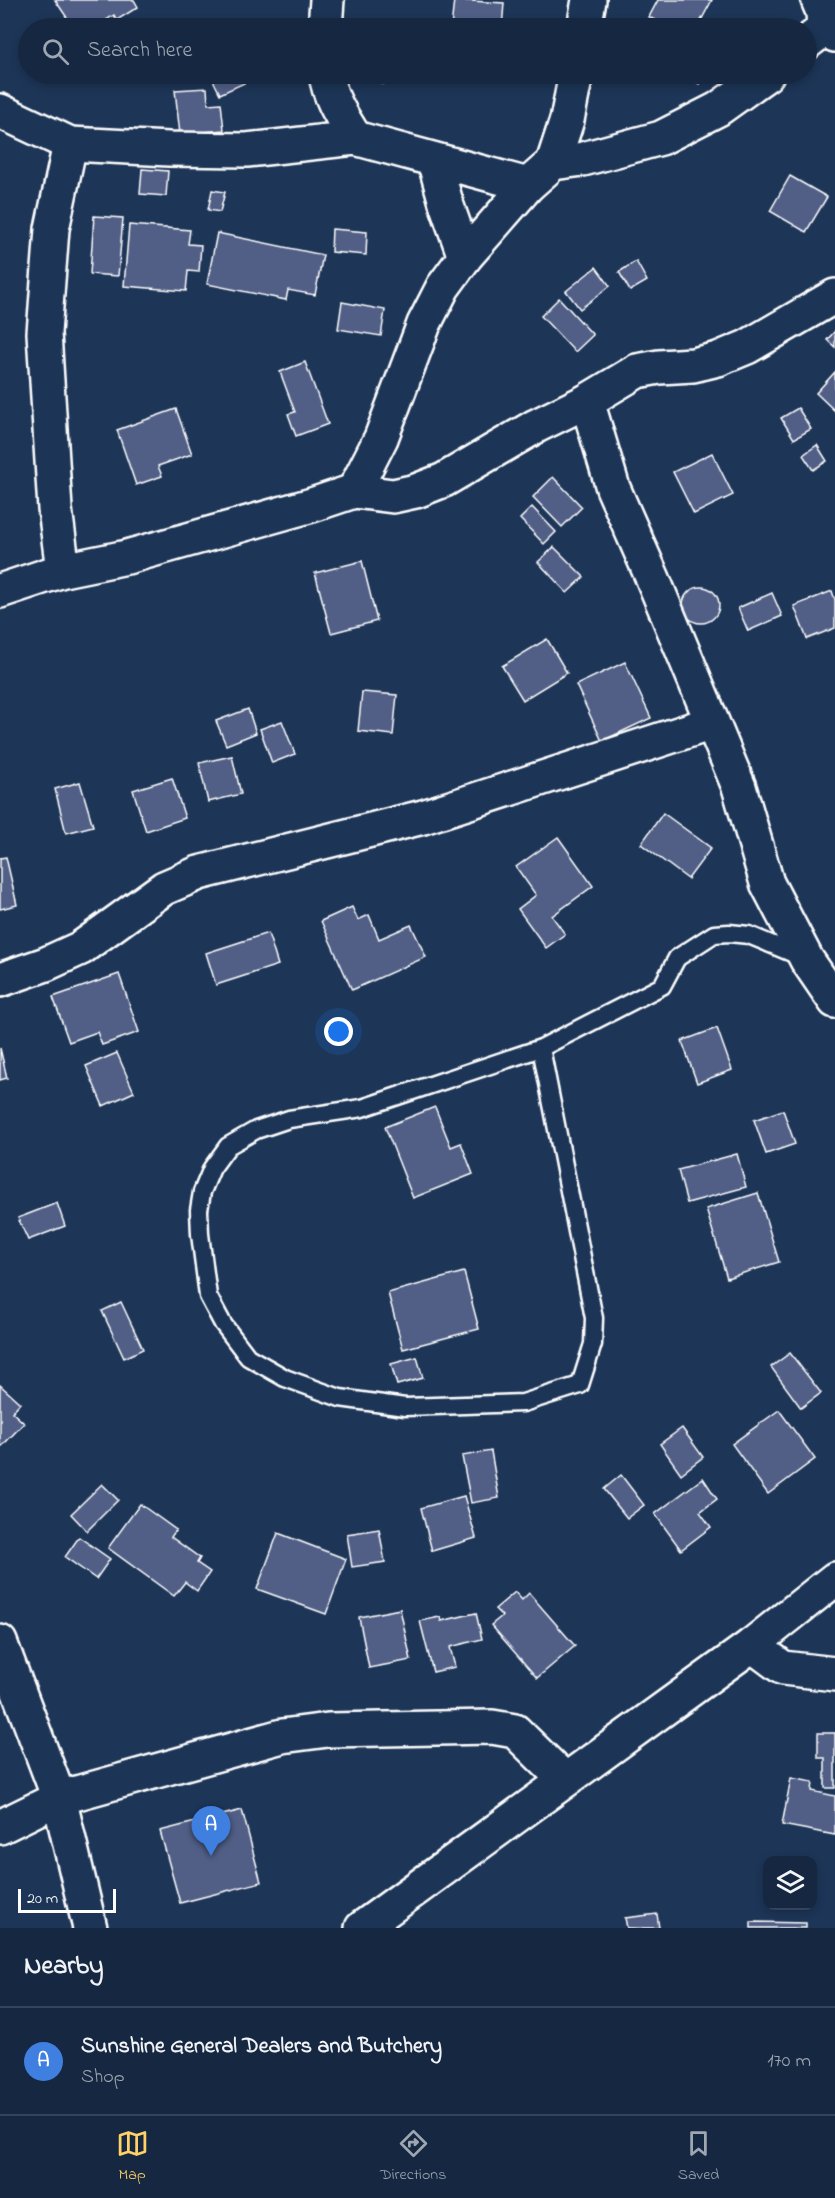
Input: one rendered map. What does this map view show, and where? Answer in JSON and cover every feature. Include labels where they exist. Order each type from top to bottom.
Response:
[{"type":"street","points":[[326,18],[327,0]]},
{"type":"street","points":[[586,18],[590,0]]},
{"type":"street","points":[[327,84],[337,110],[355,138]]},
{"type":"street","points":[[354,491],[381,438],[424,324],[444,287],[465,257],[528,185],[553,163],[567,120],[574,84]]},
{"type":"street","points":[[553,163],[583,159],[661,138],[718,109],[753,84]]},
{"type":"street","points":[[0,111],[70,144],[169,150],[247,150],[355,138],[528,185]]},
{"type":"street","points":[[63,570],[55,509],[44,333],[52,229],[70,144]]},
{"type":"street","points":[[434,160],[465,257]]},
{"type":"street","points":[[0,591],[63,570],[127,557],[354,491],[393,496],[425,488],[444,480],[637,371],[693,365],[718,359],[747,347],[835,296]]},
{"type":"street","points":[[588,400],[613,488],[739,787],[767,883],[807,960],[835,1001]]},
{"type":"street","points":[[0,980],[46,964],[81,948],[164,888],[199,873],[423,817],[712,723]]},
{"type":"street","points":[[362,1928],[564,1779],[752,1645],[835,1579]]},
{"type":"street","points":[[0,1642],[59,1798],[90,1928]]},
{"type":"street","points":[[752,1645],[783,1668],[835,1674]]},
{"type":"street","points":[[0,1827],[59,1798],[282,1736],[328,1730],[492,1727],[515,1731],[564,1779]]},
{"type":"lane","points":[[541,1048],[594,1318],[593,1344],[580,1385],[523,1403],[405,1407],[340,1398],[285,1378],[249,1357],[224,1324],[208,1296],[200,1234],[199,1209],[202,1192],[212,1168],[228,1146],[256,1130],[289,1119],[362,1108],[541,1048],[662,986],[677,958],[714,934],[749,935],[807,960]]},
{"type":"building","points":[[55,0],[134,0],[138,7],[120,18],[116,18],[114,15],[109,18],[67,18]]},
{"type":"building","points":[[454,0],[504,3],[503,18],[452,18]]},
{"type":"building","points":[[658,0],[712,0],[702,18],[649,17]]},
{"type":"building","points":[[215,84],[242,84],[220,94]]},
{"type":"building","points":[[207,88],[208,104],[221,103],[224,130],[180,134],[175,90]]},
{"type":"building","points":[[142,169],[168,171],[166,196],[140,194]]},
{"type":"building","points":[[790,176],[827,197],[806,232],[770,211]]},
{"type":"building","points":[[212,190],[225,192],[220,212],[208,210]]},
{"type":"building","points":[[94,216],[123,218],[118,276],[90,274]]},
{"type":"building","points":[[129,225],[190,230],[188,244],[201,245],[199,272],[188,271],[186,291],[124,286]]},
{"type":"building","points":[[332,229],[367,232],[366,255],[331,252]]},
{"type":"building","points":[[217,233],[323,255],[315,295],[288,290],[286,300],[207,284]]},
{"type":"building","points":[[636,261],[647,281],[630,291],[619,272]]},
{"type":"building","points":[[596,267],[610,286],[580,309],[566,291]]},
{"type":"building","points":[[559,298],[593,335],[575,352],[541,316]]},
{"type":"building","points":[[342,302],[385,310],[381,336],[338,329]]},
{"type":"building","points":[[835,331],[835,347],[827,340]]},
{"type":"building","points":[[305,362],[328,424],[296,436],[288,414],[295,412],[280,372]]},
{"type":"building","points":[[835,372],[835,411],[816,393]]},
{"type":"building","points":[[798,408],[811,429],[794,439],[781,418]]},
{"type":"building","points":[[176,409],[192,454],[158,466],[162,476],[136,485],[117,430]]},
{"type":"building","points":[[817,445],[827,461],[813,470],[803,455]]},
{"type":"building","points":[[712,453],[733,495],[694,514],[673,472]]},
{"type":"building","points":[[553,477],[582,507],[562,527],[533,497]]},
{"type":"building","points":[[532,507],[556,532],[544,544],[520,519]]},
{"type":"building","points":[[554,547],[584,577],[567,593],[538,562]]},
{"type":"building","points":[[362,561],[377,621],[331,633],[315,573]]},
{"type":"building","points":[[701,587],[714,592],[719,605],[714,618],[701,623],[688,618],[683,605],[688,592]]},
{"type":"building","points":[[832,591],[835,600],[835,628],[807,639],[794,606]]},
{"type":"building","points":[[772,593],[782,616],[748,631],[738,608]]},
{"type":"building","points":[[547,639],[567,673],[523,700],[502,666]]},
{"type":"building","points":[[625,662],[651,718],[602,741],[576,685]]},
{"type":"building","points":[[362,692],[397,695],[393,735],[358,731]]},
{"type":"building","points":[[248,709],[256,733],[226,745],[216,721]]},
{"type":"building","points":[[282,721],[295,754],[272,763],[260,729]]},
{"type":"building","points":[[232,756],[241,794],[208,802],[199,763]]},
{"type":"building","points":[[172,778],[185,818],[146,831],[133,790]]},
{"type":"building","points":[[80,782],[93,826],[66,833],[55,789]]},
{"type":"building","points":[[663,813],[711,848],[688,879],[641,844]]},
{"type":"building","points":[[558,837],[593,886],[552,916],[565,934],[546,948],[518,909],[536,895],[516,867]]},
{"type":"building","points":[[6,857],[17,905],[0,909],[0,858]]},
{"type":"building","points":[[352,907],[358,920],[369,915],[379,939],[411,925],[426,957],[352,990],[321,921]]},
{"type":"building","points":[[268,933],[278,965],[216,985],[206,953]]},
{"type":"building","points":[[119,974],[139,1032],[102,1045],[97,1032],[69,1042],[53,997]]},
{"type":"building","points":[[717,1028],[732,1070],[697,1083],[682,1041]]},
{"type":"building","points":[[0,1048],[7,1078],[0,1080]]},
{"type":"building","points":[[117,1053],[134,1092],[103,1106],[86,1066]]},
{"type":"building","points":[[435,1107],[451,1147],[461,1143],[473,1174],[413,1198],[385,1127]]},
{"type":"building","points":[[783,1110],[795,1144],[766,1154],[754,1120]]},
{"type":"building","points":[[737,1154],[746,1187],[687,1203],[678,1170]]},
{"type":"building","points":[[758,1193],[779,1262],[727,1278],[706,1209]]},
{"type":"building","points":[[57,1203],[65,1226],[28,1240],[18,1218]]},
{"type":"building","points":[[464,1272],[479,1329],[403,1349],[388,1293]]},
{"type":"building","points":[[121,1302],[143,1349],[124,1358],[102,1311]]},
{"type":"building","points":[[790,1353],[821,1393],[801,1408],[771,1367]]},
{"type":"building","points":[[417,1357],[423,1378],[397,1385],[391,1364]]},
{"type":"building","points":[[0,1385],[20,1403],[12,1412],[24,1423],[2,1446],[0,1445]]},
{"type":"building","points":[[779,1410],[815,1459],[768,1494],[732,1444]]},
{"type":"building","points":[[682,1428],[703,1457],[681,1474],[660,1444]]},
{"type":"building","points":[[491,1451],[499,1498],[471,1503],[462,1456]]},
{"type":"building","points":[[621,1475],[644,1505],[627,1518],[604,1489]]},
{"type":"building","points":[[703,1478],[717,1499],[700,1512],[711,1527],[681,1550],[655,1514]]},
{"type":"building","points":[[102,1484],[118,1500],[87,1531],[71,1514]]},
{"type":"building","points":[[464,1496],[476,1538],[432,1551],[421,1508]]},
{"type":"building","points":[[140,1504],[176,1530],[171,1537],[200,1558],[197,1563],[210,1572],[197,1591],[185,1582],[174,1596],[108,1548]]},
{"type":"building","points":[[379,1529],[385,1562],[352,1567],[347,1534]]},
{"type":"building","points":[[278,1533],[346,1559],[326,1614],[257,1589]]},
{"type":"building","points":[[79,1537],[110,1559],[96,1579],[65,1557]]},
{"type":"building","points":[[515,1592],[522,1600],[529,1593],[575,1646],[537,1678],[491,1625],[502,1616],[495,1609]]},
{"type":"building","points":[[400,1609],[411,1660],[369,1668],[359,1617]]},
{"type":"building","points":[[476,1613],[482,1639],[450,1647],[455,1667],[433,1672],[420,1621],[440,1617],[441,1621]]},
{"type":"building","points":[[818,1733],[835,1733],[835,1788],[825,1788],[825,1758],[818,1758]]},
{"type":"building","points":[[791,1778],[813,1782],[812,1791],[835,1796],[835,1835],[782,1825]]},
{"type":"building","points":[[242,1810],[261,1882],[180,1903],[160,1831]]},
{"type":"building","points":[[657,1914],[659,1928],[627,1928],[625,1918]]},
{"type":"building","points":[[751,1922],[806,1923],[806,1928],[751,1928]]},
{"type":"place","name":"Sunshine General Dealers and Butchery","points":[[211,1856]]}]
